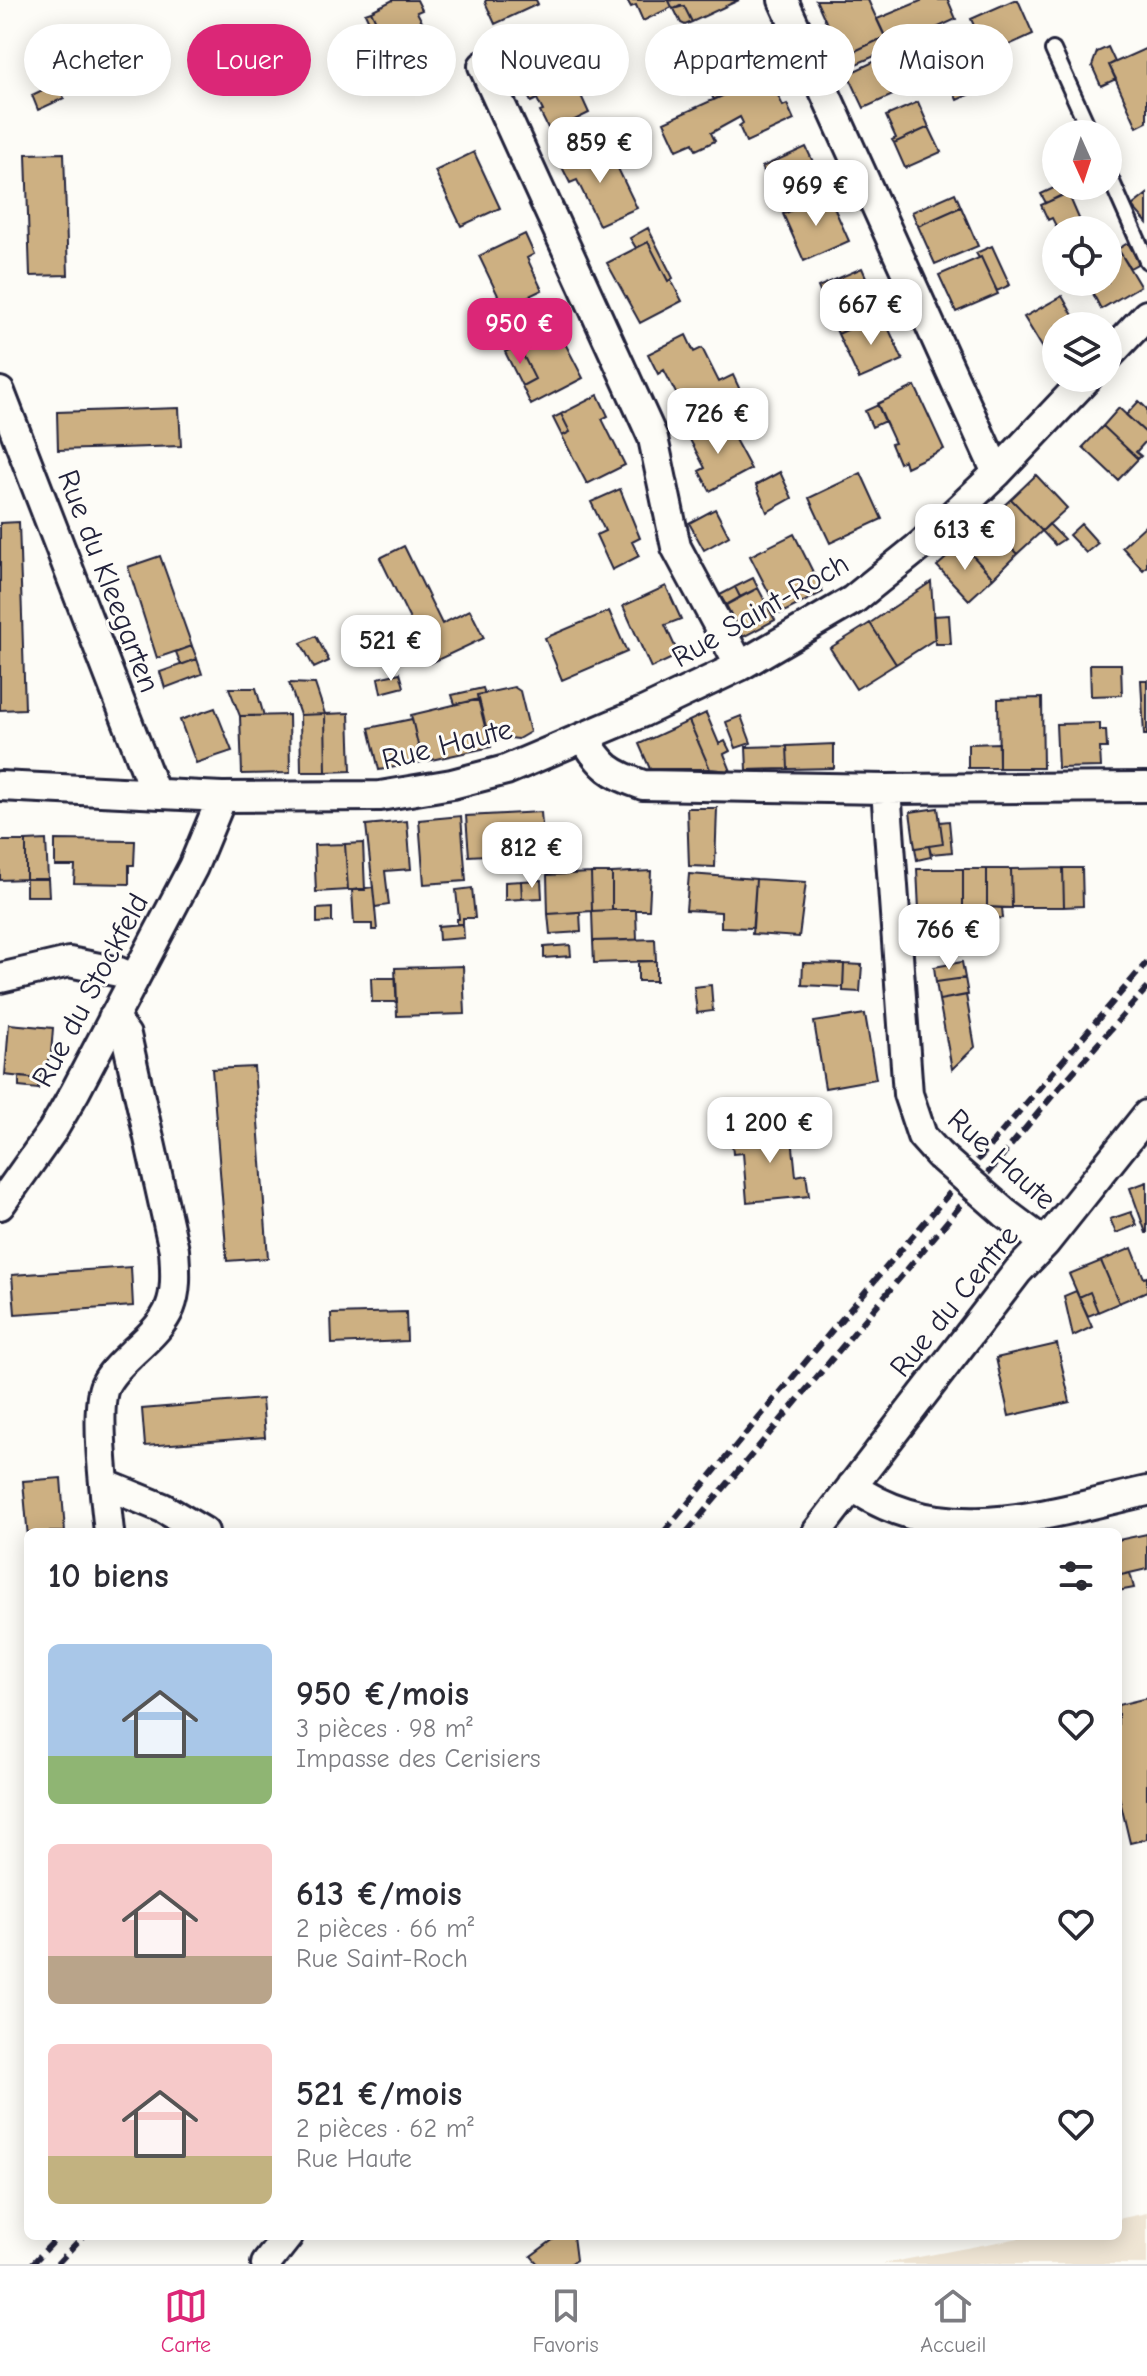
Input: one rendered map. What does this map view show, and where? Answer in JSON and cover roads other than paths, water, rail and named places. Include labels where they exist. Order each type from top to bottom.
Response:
[{"type":"street","points":[[783,0],[997,473]]},
{"type":"street","points":[[497,96],[653,438],[676,547],[740,666]]},
{"type":"street","points":[[1122,341],[1147,315]]},
{"type":"street","name":"Rue du Kleegarten","points":[[0,392],[155,793]]},
{"type":"street","name":"Rue Saint-Roch","points":[[584,737],[740,666],[853,600],[921,545],[997,473],[1074,392]]},
{"type":"street","points":[[584,737],[594,754],[615,776],[643,785],[886,789],[1147,787]]},
{"type":"street","name":"Rue Haute","points":[[0,786],[222,797],[380,796],[452,784],[506,770],[584,737]]},
{"type":"street","name":"Rue Haute","points":[[886,789],[908,1094],[922,1136],[1005,1213],[1045,1243]]},
{"type":"street","name":"Rue du Stockfeld","points":[[0,1205],[60,1117],[193,867],[222,797]]},
{"type":"street","points":[[0,978],[69,962],[134,978]]},
{"type":"street","points":[[109,1528],[101,1406],[104,1386],[166,1318],[174,1299],[176,1278],[174,1250],[126,1035],[113,1018]]},
{"type":"street","name":"Rue du Centre","points":[[820,1528],[1018,1271],[1045,1243],[1147,1115]]},
{"type":"street","points":[[104,1484],[163,1508],[197,1528]]},
{"type":"street","points":[[852,1486],[891,1509],[938,1527],[1019,1519],[1147,1491]]},
{"type":"street","points":[[266,2264],[285,2240]]},
{"type":"lane","points":[[1053,50],[1085,120]]},
{"type":"lane","points":[[1120,200],[1147,261]]},
{"type":"railway","points":[[667,1528],[1147,962]]},
{"type":"railway","points":[[690,1528],[1059,1088],[1147,988]]},
{"type":"railway","points":[[32,2264],[55,2240]]},
{"type":"railway","points":[[57,2264],[79,2240]]}]
